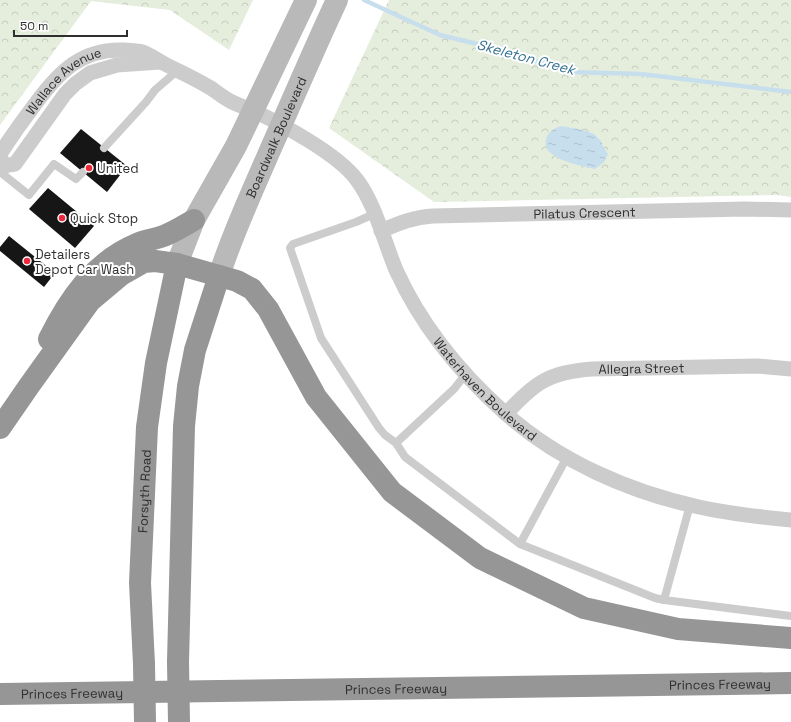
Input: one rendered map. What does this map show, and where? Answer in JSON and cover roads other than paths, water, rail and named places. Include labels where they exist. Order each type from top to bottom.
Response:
[{"type":"highway","points":[[29,386],[40,356],[63,311],[83,283],[96,270],[118,253],[138,243],[167,235],[194,220]]},
{"type":"highway","points":[[0,428],[90,301],[121,275],[144,262],[155,261],[177,264],[237,281],[252,289],[268,309],[316,397],[392,492],[480,558],[584,608],[678,629],[791,638]]},
{"type":"highway","name":"Forsyth Road","points":[[145,722],[140,583],[147,427],[156,363],[177,264]]},
{"type":"highway","points":[[179,722],[178,662],[182,467],[188,386],[195,350],[219,276]]},
{"type":"highway","name":"Princes Freeway","points":[[0,694],[791,683]]},
{"type":"main road","name":"Boardwalk Boulevard","points":[[219,276],[228,247],[337,0]]},
{"type":"main road","points":[[177,264],[194,220],[236,146],[252,110],[303,7]]},
{"type":"street","name":"Wallace Avenue","points":[[1,169],[0,154],[52,82],[73,64],[102,52],[116,50],[143,52],[209,87],[228,100],[281,125]]},
{"type":"street","name":"Waterhaven Boulevard","points":[[281,125],[326,152],[349,170],[363,190],[397,271],[419,313],[444,349],[465,375],[506,414],[529,432],[567,457],[599,474],[637,489],[690,505],[743,515],[791,520]]},
{"type":"street","name":"Pilatus Crescent","points":[[381,231],[406,220],[421,216],[737,209],[791,210]]},
{"type":"street","name":"Allegra Street","points":[[506,414],[533,387],[550,377],[568,371],[592,369],[758,366],[791,369]]},
{"type":"lane","points":[[104,148],[155,90],[177,71]]},
{"type":"lane","points":[[1,169],[29,195],[54,164],[76,179],[83,172]]},
{"type":"lane","points":[[374,214],[356,222],[293,244],[290,248],[321,338],[379,428],[385,435],[396,442],[405,458],[520,544],[656,598],[791,616]]},
{"type":"lane","points":[[396,442],[454,389],[465,375]]},
{"type":"lane","points":[[520,544],[567,457]]},
{"type":"lane","points":[[664,600],[690,505]]},
{"type":"water","points":[[561,126],[583,130],[594,134],[601,141],[608,154],[604,162],[595,169],[572,164],[556,157],[550,152],[546,147],[548,134]]},
{"type":"waterway","name":"Skeleton Creek","points":[[364,0],[440,35],[502,50],[571,72],[641,74],[791,92]]},
{"type":"place","name":"United","points":[[89,168]]},
{"type":"place","name":"Quick Stop","points":[[62,218]]},
{"type":"place","name":"Detailers Depot Car Wash","points":[[27,261]]}]
